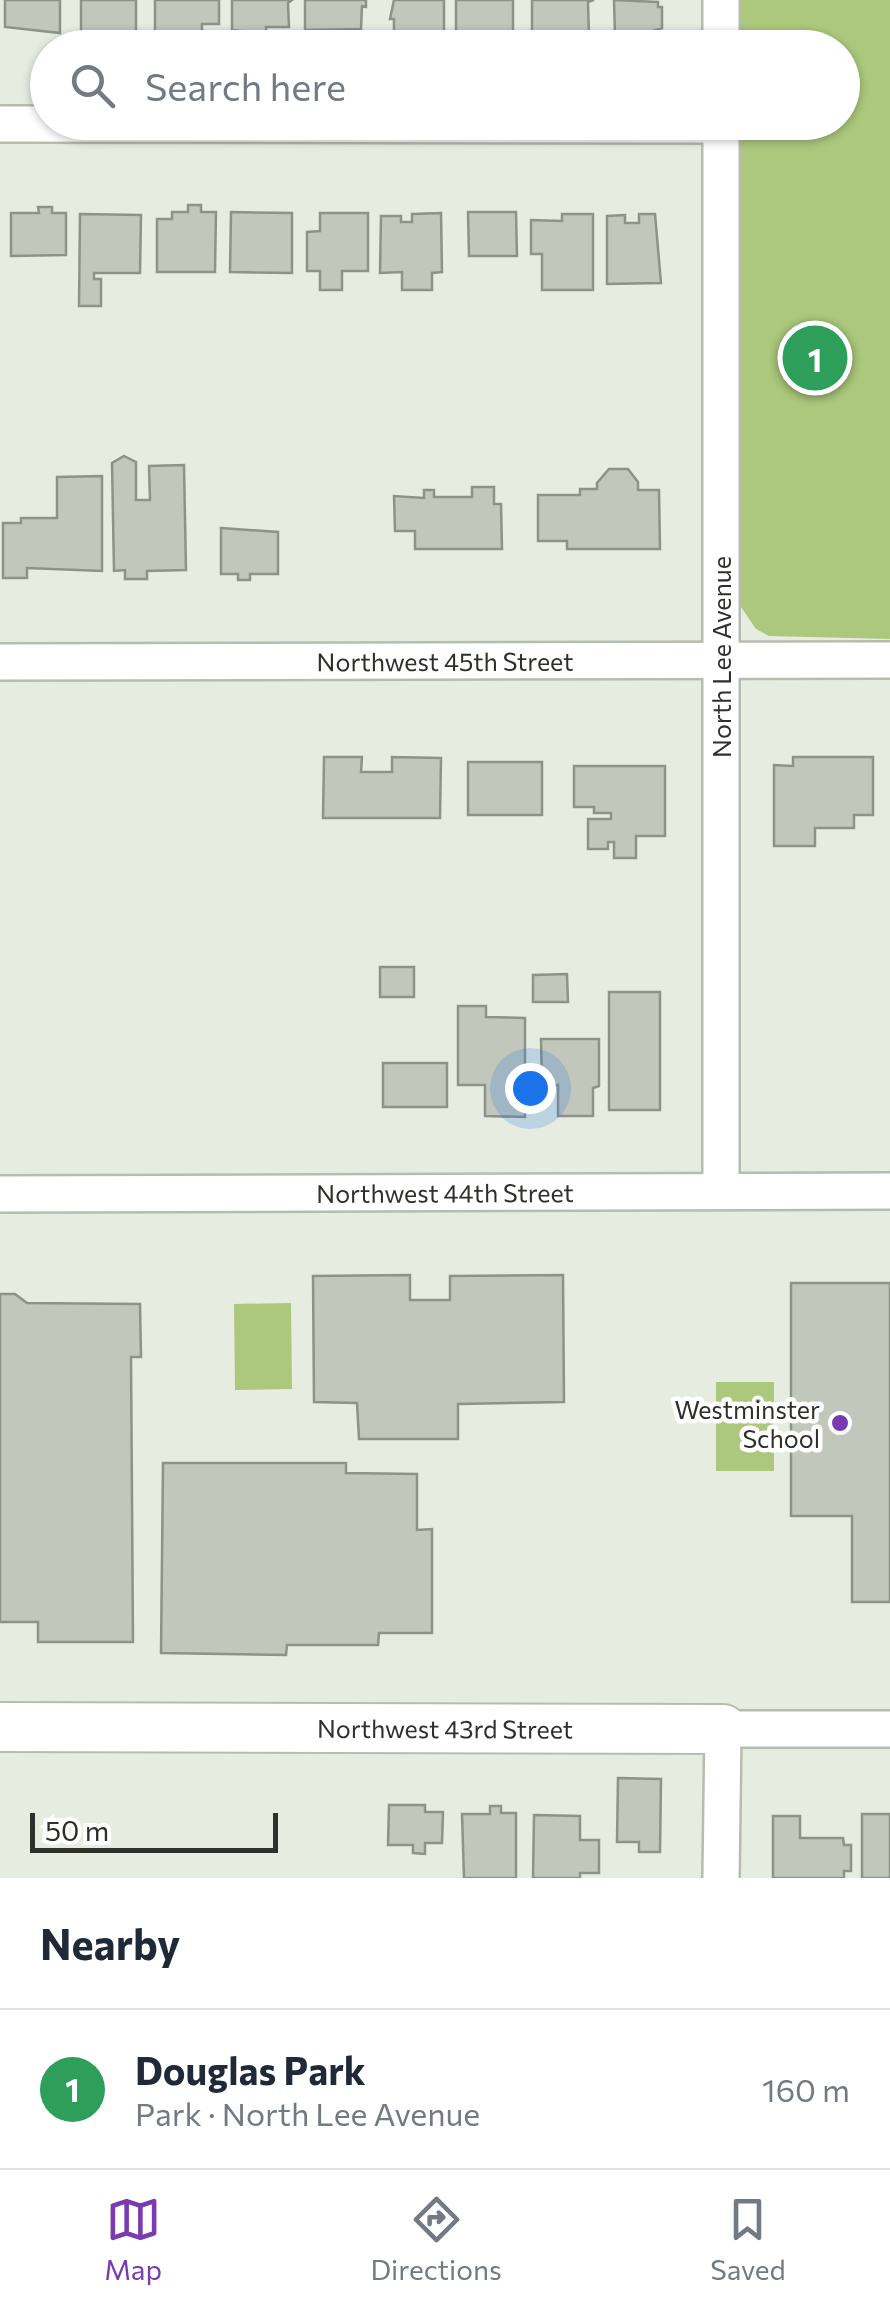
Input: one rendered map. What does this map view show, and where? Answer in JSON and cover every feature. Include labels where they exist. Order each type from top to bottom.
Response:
[{"type":"street","points":[[721,0],[721,30]]},
{"type":"street","points":[[0,124],[30,124]]},
{"type":"street","name":"North Lee Avenue","points":[[721,140],[721,1191]]},
{"type":"street","name":"Northwest 45th Street","points":[[0,662],[890,660]]},
{"type":"street","name":"Northwest 44th Street","points":[[0,1194],[890,1191]]},
{"type":"street","name":"Northwest 43rd Street","points":[[0,1728],[890,1728]]},
{"type":"street","points":[[722,1878],[724,1728]]},
{"type":"green space","points":[[739,0],[890,0],[890,639],[769,636],[756,629],[741,607],[739,140],[860,140],[860,30],[739,30]]},
{"type":"green space","points":[[291,1303],[292,1389],[235,1390],[234,1304]]},
{"type":"green space","points":[[716,1382],[774,1382],[774,1471],[716,1471]]},
{"type":"building","points":[[5,0],[60,0],[60,30],[5,27]]},
{"type":"building","points":[[81,0],[136,0],[136,30],[81,30]]},
{"type":"building","points":[[155,0],[219,0],[219,24],[202,24],[202,30],[155,30]]},
{"type":"building","points":[[232,0],[292,0],[288,3],[289,27],[232,30]]},
{"type":"building","points":[[305,0],[366,0],[361,29],[305,30]]},
{"type":"building","points":[[394,0],[444,0],[444,30],[394,30],[394,19],[390,19]]},
{"type":"building","points":[[456,0],[513,0],[513,30],[456,30]]},
{"type":"building","points":[[532,0],[594,0],[588,2],[589,30],[532,30]]},
{"type":"building","points":[[614,0],[658,2],[658,7],[662,7],[662,28],[615,30]]},
{"type":"building","points":[[188,205],[201,205],[201,212],[216,212],[215,272],[157,272],[157,219],[172,219],[172,212],[188,212]]},
{"type":"building","points":[[38,207],[66,213],[66,255],[11,256],[11,213],[39,213]]},
{"type":"building","points":[[231,212],[292,213],[292,273],[230,272]]},
{"type":"building","points":[[468,212],[516,212],[517,256],[469,256]]},
{"type":"building","points":[[320,213],[368,213],[368,271],[342,271],[342,290],[320,290],[320,271],[307,271],[307,232],[320,231]]},
{"type":"building","points":[[441,213],[442,272],[432,273],[432,290],[402,290],[402,272],[380,273],[381,216],[401,216],[401,222],[412,222],[412,214]]},
{"type":"building","points":[[80,214],[141,215],[140,273],[94,273],[94,279],[101,279],[101,306],[79,306]]},
{"type":"building","points":[[562,214],[593,214],[593,290],[542,290],[542,254],[531,254],[531,220],[562,221]]},
{"type":"building","points":[[639,214],[655,214],[661,283],[607,284],[607,216],[625,215],[625,223],[639,223]]},
{"type":"building","points":[[124,456],[136,462],[136,500],[150,500],[149,466],[184,465],[186,570],[147,571],[147,579],[125,579],[125,570],[114,571],[112,463]]},
{"type":"building","points":[[609,469],[628,469],[638,482],[638,490],[659,490],[660,549],[567,549],[567,541],[538,541],[538,495],[580,495],[580,489],[597,489],[597,483]]},
{"type":"building","points":[[102,476],[102,571],[27,568],[27,578],[3,578],[3,523],[21,523],[21,518],[57,518],[57,477]]},
{"type":"building","points":[[472,487],[494,487],[494,504],[501,504],[502,549],[415,549],[415,531],[395,531],[394,496],[424,498],[424,490],[434,490],[434,497],[472,497]]},
{"type":"building","points":[[221,528],[278,532],[278,574],[250,574],[250,580],[238,580],[238,574],[221,574]]},
{"type":"building","points":[[324,757],[362,757],[361,772],[392,772],[392,757],[441,758],[440,818],[323,818]]},
{"type":"building","points":[[793,757],[873,757],[873,815],[854,815],[854,828],[815,828],[815,846],[774,846],[774,765],[793,766]]},
{"type":"building","points":[[468,762],[542,762],[542,815],[468,815]]},
{"type":"building","points":[[574,766],[665,766],[665,836],[636,836],[636,858],[614,858],[614,842],[608,842],[608,849],[588,849],[588,819],[611,819],[611,813],[594,813],[594,807],[574,807]]},
{"type":"building","points":[[380,967],[414,967],[414,997],[380,997]]},
{"type":"building","points":[[567,974],[568,1002],[533,1002],[533,975]]},
{"type":"building","points":[[609,992],[660,992],[660,1110],[609,1110]]},
{"type":"building","points":[[458,1006],[486,1006],[486,1017],[525,1018],[525,1117],[485,1116],[485,1085],[458,1085]]},
{"type":"building","points":[[541,1039],[599,1039],[599,1086],[593,1088],[593,1116],[558,1116],[558,1085],[542,1087]]},
{"type":"building","points":[[383,1063],[447,1063],[447,1107],[383,1107]]},
{"type":"building","points":[[410,1275],[410,1300],[450,1300],[450,1276],[563,1275],[564,1402],[458,1404],[458,1439],[359,1439],[357,1403],[314,1402],[313,1276]]},
{"type":"building","name":"Westminster School","points":[[791,1283],[890,1283],[890,1602],[852,1602],[852,1516],[791,1516]]},
{"type":"building","points":[[0,1294],[15,1294],[27,1303],[140,1304],[141,1357],[131,1357],[133,1642],[38,1642],[38,1622],[0,1622]]},
{"type":"building","points":[[163,1463],[346,1463],[346,1473],[417,1474],[417,1530],[432,1529],[432,1633],[379,1633],[378,1645],[287,1645],[286,1655],[161,1653]]},
{"type":"building","points":[[618,1778],[661,1779],[660,1852],[639,1852],[639,1842],[617,1842]]},
{"type":"building","points":[[389,1805],[425,1805],[425,1812],[443,1812],[442,1843],[425,1843],[425,1854],[413,1853],[413,1845],[388,1845]]},
{"type":"building","points":[[490,1806],[501,1806],[501,1813],[516,1813],[516,1878],[464,1878],[462,1814],[490,1814]]},
{"type":"building","points":[[862,1814],[890,1814],[890,1878],[862,1878]]},
{"type":"building","points":[[534,1815],[580,1816],[580,1840],[599,1840],[599,1873],[580,1873],[580,1878],[533,1878]]},
{"type":"building","points":[[773,1816],[800,1816],[800,1838],[843,1838],[844,1845],[851,1845],[851,1871],[844,1871],[844,1878],[773,1878]]},
{"type":"place","name":"Douglas Park","points":[[815,358]]},
{"type":"place","name":"Westminster School","points":[[840,1423]]}]
